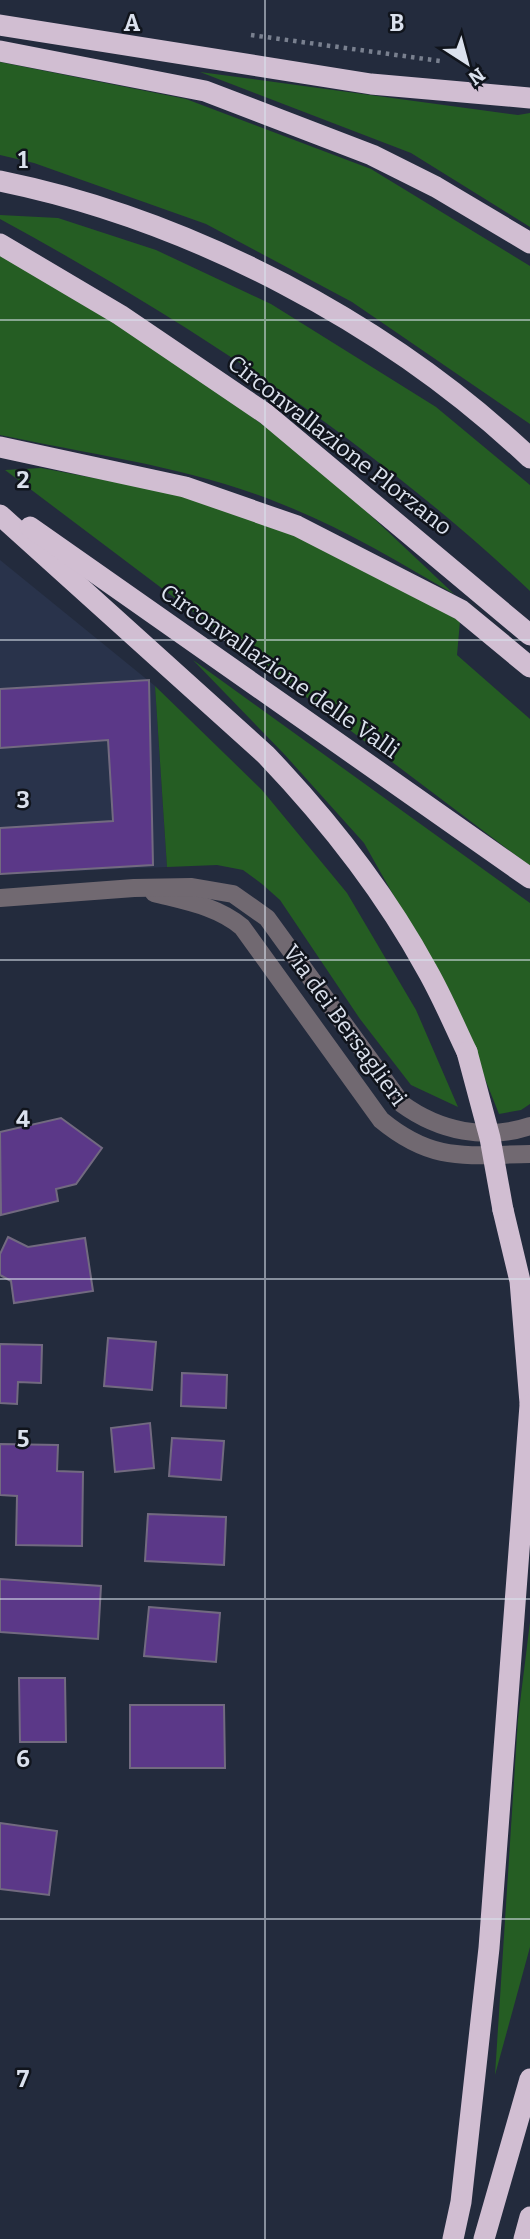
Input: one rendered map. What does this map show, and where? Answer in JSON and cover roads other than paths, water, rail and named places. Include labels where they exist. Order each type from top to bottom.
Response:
[{"type":"highway","points":[[0,26],[371,84],[530,98]]},
{"type":"highway","points":[[0,51],[205,91],[372,155],[436,187],[530,243]]},
{"type":"highway","points":[[0,181],[57,193],[154,224],[298,292],[390,349],[460,397],[530,458]]},
{"type":"highway","name":"Circonvallazione Plorzano","points":[[0,244],[120,315],[266,414],[530,635]]},
{"type":"highway","points":[[0,447],[185,487],[297,526],[461,610],[530,667]]},
{"type":"highway","name":"Circonvallazione delle Valli","points":[[0,506],[530,878]]},
{"type":"highway","points":[[0,515],[266,755],[307,797],[390,908],[428,970],[467,1052],[490,1138],[520,1281],[530,1404],[489,1948],[461,2202],[453,2239]]},
{"type":"highway","points":[[484,2239],[530,2079]]},
{"type":"highway","points":[[524,2239],[530,2217]]},
{"type":"street","name":"Via dei Bersaglieri","points":[[0,898],[134,888],[192,887],[233,894],[267,918],[392,1093],[415,1114],[465,1131],[496,1134],[530,1126]]},
{"type":"street","name":"Via dei Bersaglieri","points":[[134,888],[213,909],[229,916],[242,927],[381,1120],[401,1136],[427,1150],[457,1154],[530,1154]]}]
